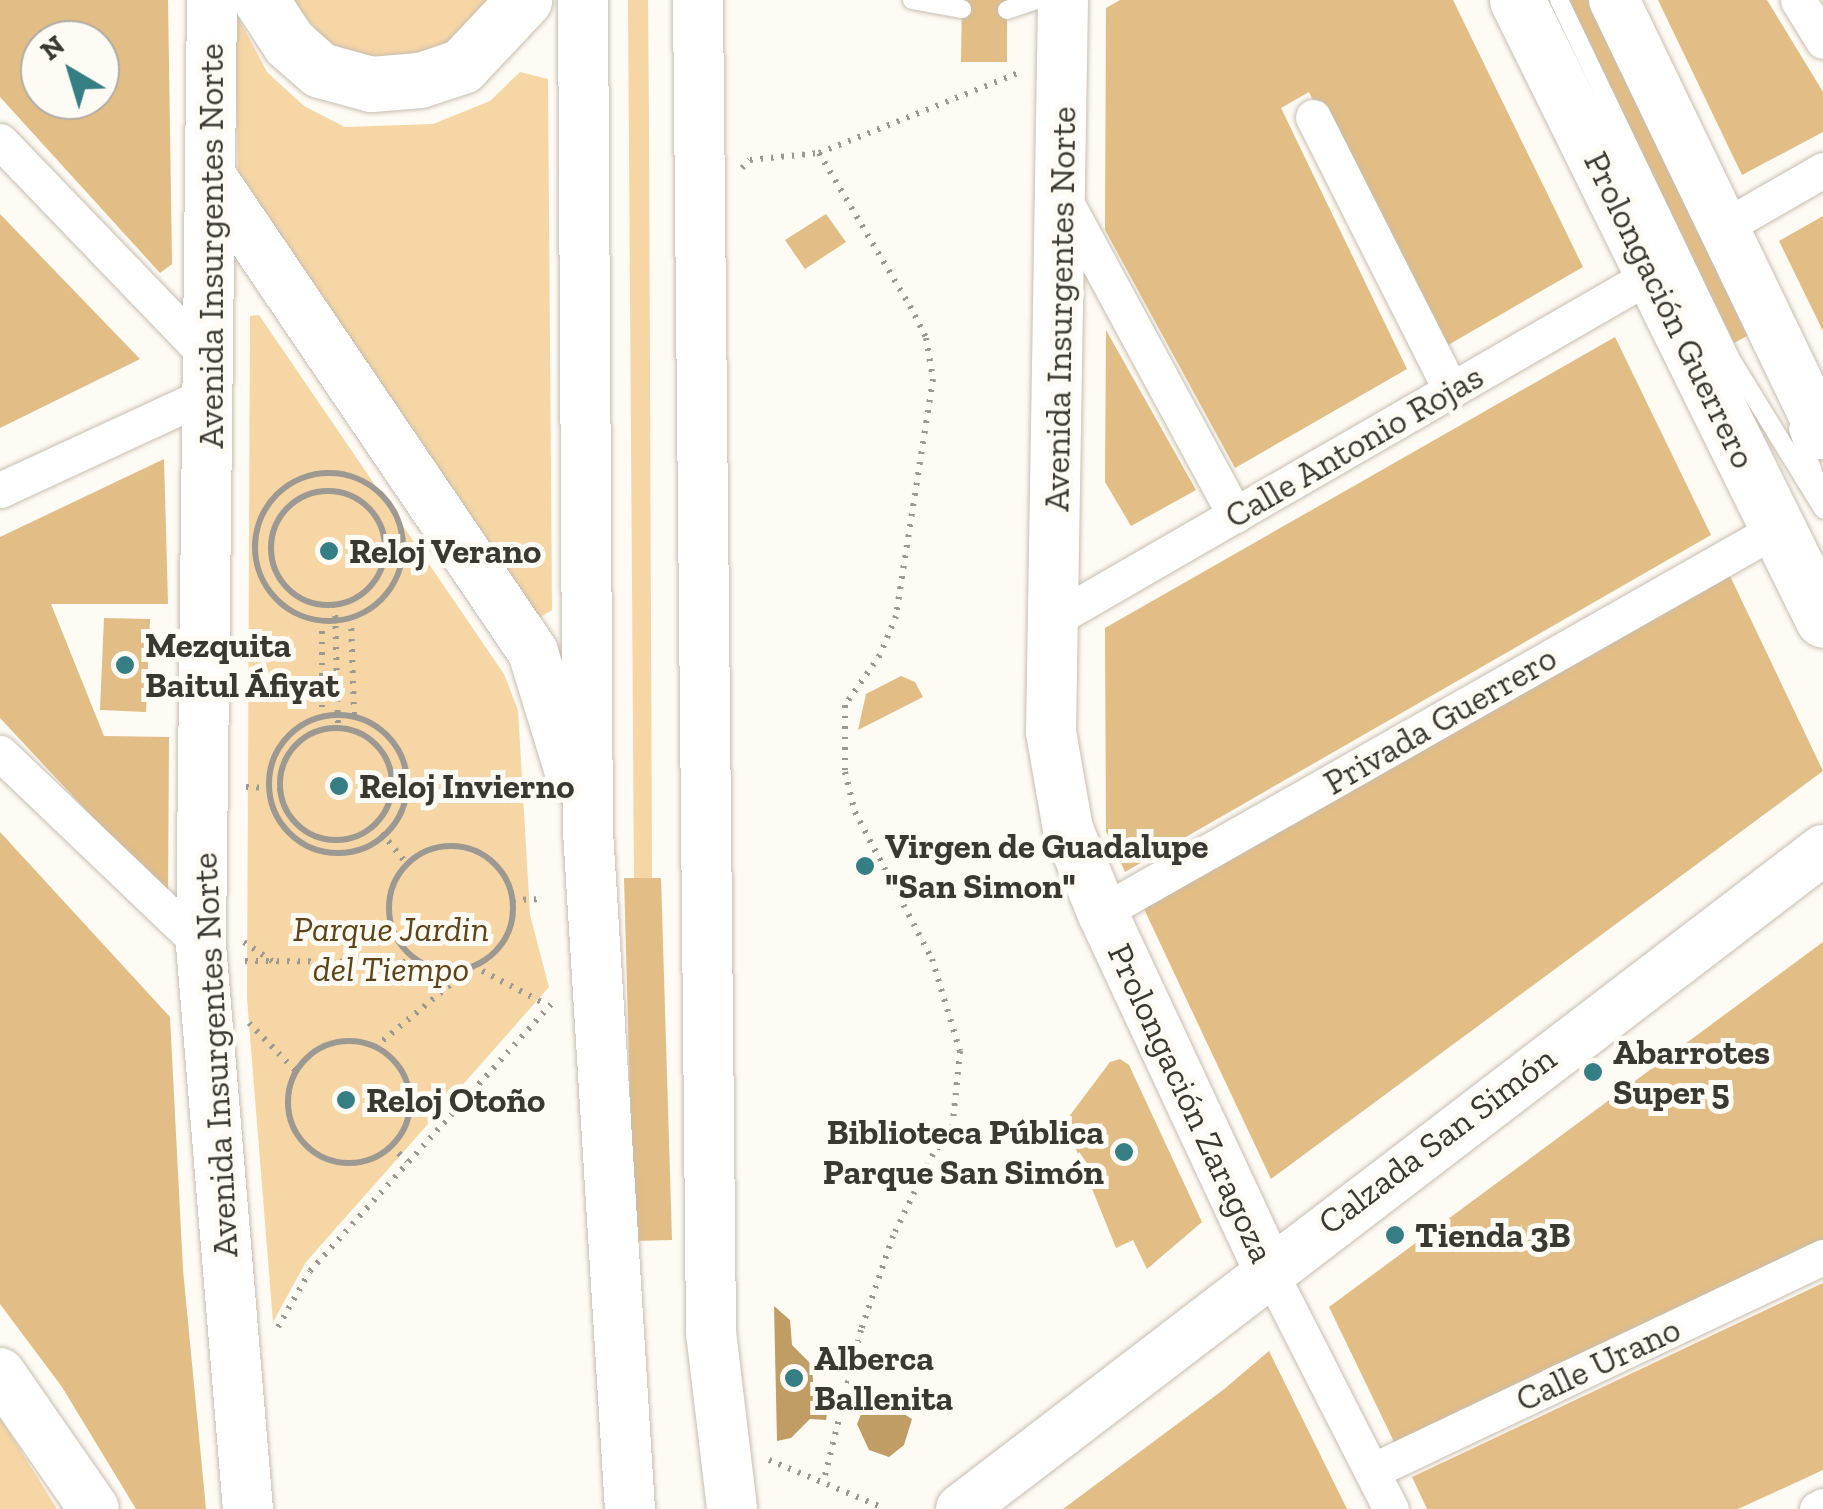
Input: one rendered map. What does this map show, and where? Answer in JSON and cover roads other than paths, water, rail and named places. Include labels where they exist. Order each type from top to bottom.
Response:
[{"type":"main road","name":"Avenida Insurgentes Norte","points":[[212,0],[211,377],[220,953],[248,1509]]},
{"type":"main road","points":[[261,0],[289,44],[320,70],[371,84],[420,80],[462,66],[524,0]]},
{"type":"main road","points":[[583,0],[588,830],[630,1509]]},
{"type":"main road","points":[[698,0],[711,1332],[732,1509]]},
{"type":"main road","name":"Avenida Insurgentes Norte","points":[[1056,618],[1064,0]]},
{"type":"main road","name":"Prolongación Guerrero","points":[[1517,0],[1652,274],[1800,518],[1823,620]]},
{"type":"main road","points":[[1614,0],[1823,434]]},
{"type":"main road","points":[[212,178],[532,652],[588,830]]},
{"type":"main road","name":"Prolongación Zaragoza","points":[[1056,618],[1051,732],[1068,829],[1102,912],[1268,1268]]},
{"type":"main road","name":"Calzada San Simón","points":[[961,1509],[1268,1268],[1823,850]]},
{"type":"main road","points":[[0,1373],[94,1509]]},
{"type":"street","points":[[1798,0],[1823,41]]},
{"type":"street","points":[[1313,117],[1452,390]]},
{"type":"street","points":[[0,141],[211,377],[0,490]]},
{"type":"street","points":[[1724,227],[1823,170]]},
{"type":"street","points":[[1063,197],[1235,515]]},
{"type":"street","name":"Calle Antonio Rojas","points":[[1056,618],[1652,274]]},
{"type":"street","name":"Privada Guerrero","points":[[1102,912],[1800,518]]},
{"type":"street","points":[[0,753],[220,953]]},
{"type":"street","name":"Calle Urano","points":[[1372,1471],[1823,1257]]},
{"type":"street","name":"Prolongación Zaragoza","points":[[1268,1268],[1391,1509]]},
{"type":"lane","points":[[912,0],[962,10]]},
{"type":"lane","points":[[1007,10],[1036,0]]},
{"type":"lane","points":[[1559,0],[1732,361],[1800,518]]},
{"type":"lane","points":[[1599,0],[1767,342],[1823,499]]},
{"type":"place","name":"Reloj Verano","points":[[329,551]]},
{"type":"place","name":"Mezquita Baitul Áfiyat","points":[[125,665]]},
{"type":"place","name":"Reloj Invierno","points":[[339,786]]},
{"type":"place","name":"Virgen de Guadalupe \"San Simon\"","points":[[865,866]]},
{"type":"place","name":"Abarrotes Super 5","points":[[1593,1072]]},
{"type":"place","name":"Reloj Otoño","points":[[346,1100]]},
{"type":"place","name":"Biblioteca Pública Parque San Simón","points":[[1124,1152]]},
{"type":"place","name":"Tienda 3B","points":[[1395,1235]]},
{"type":"place","name":"Alberca Ballenita","points":[[794,1378]]},
{"type":"park label","name":"Parque Jardin del Tiempo","points":[[391,949]]}]
